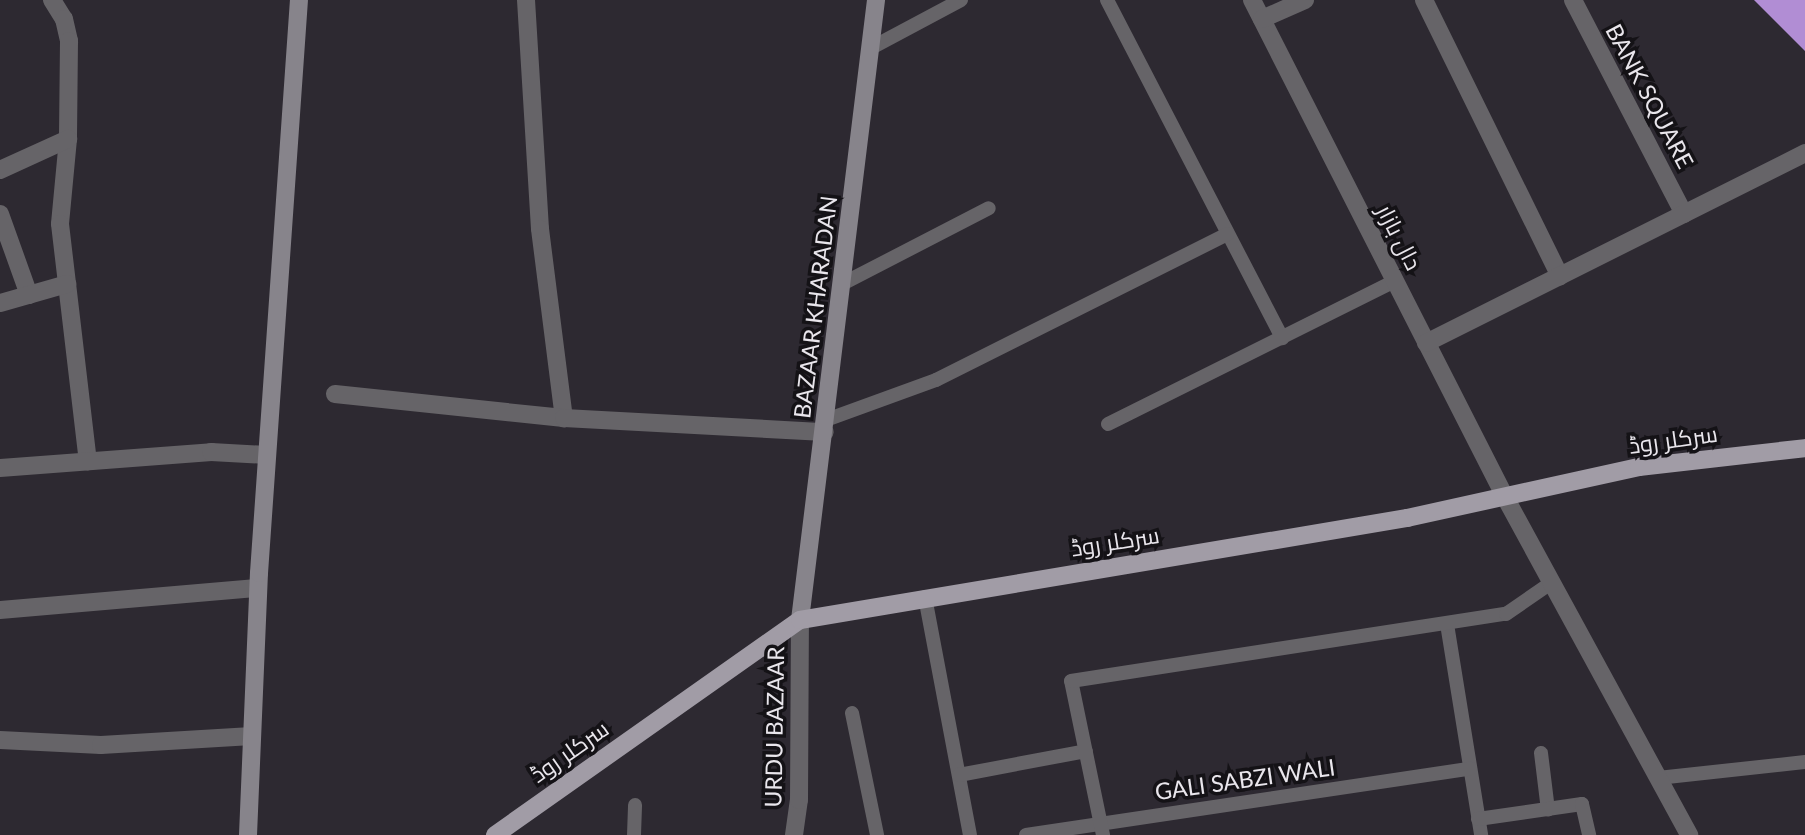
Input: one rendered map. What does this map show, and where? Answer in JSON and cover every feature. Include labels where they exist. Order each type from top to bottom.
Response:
[{"type":"main road","name":"سرکلر روڈ","points":[[495,835],[800,620],[1407,518],[1639,467],[1805,448]]},
{"type":"street","points":[[52,0],[64,19],[69,41],[68,139],[60,224],[88,461]]},
{"type":"street","points":[[247,835],[258,588],[299,0]]},
{"type":"street","points":[[526,0],[540,229],[564,418]]},
{"type":"street","name":"BAZAAR KHARADAN","points":[[800,620],[876,0]]},
{"type":"street","name":"دال بازار","points":[[1252,0],[1504,497],[1689,835]]},
{"type":"street","points":[[1262,19],[1305,0]]},
{"type":"street","points":[[1424,0],[1560,276]]},
{"type":"street","name":"BANK SQUARE","points":[[1573,0],[1684,214]]},
{"type":"street","points":[[0,170],[68,139]]},
{"type":"street","points":[[1426,343],[1805,153]]},
{"type":"street","points":[[0,214],[29,295]]},
{"type":"street","points":[[0,303],[67,284]]},
{"type":"street","points":[[335,394],[564,418],[825,426]]},
{"type":"street","points":[[0,468],[211,452],[267,455]]},
{"type":"street","points":[[0,610],[258,588]]},
{"type":"street","name":"URDU BAZAAR","points":[[794,835],[799,800],[800,620]]},
{"type":"street","points":[[0,740],[101,745],[252,736]]},
{"type":"lane","points":[[870,48],[961,0]]},
{"type":"lane","points":[[1107,0],[1282,338]]},
{"type":"lane","points":[[842,284],[989,208]]},
{"type":"lane","points":[[825,426],[936,380],[1228,234]]},
{"type":"lane","points":[[1108,424],[1395,281]]},
{"type":"lane","points":[[1102,829],[1072,681],[1506,614],[1552,583]]},
{"type":"lane","points":[[925,597],[970,835]]},
{"type":"lane","points":[[1447,624],[1481,835]]},
{"type":"lane","points":[[852,713],[877,835]]},
{"type":"lane","points":[[959,775],[1086,751]]},
{"type":"lane","points":[[1541,753],[1548,810]]},
{"type":"lane","points":[[1658,778],[1805,762]]},
{"type":"lane","name":"GALI SABZI WALI","points":[[1026,835],[1102,829],[1470,769]]},
{"type":"lane","points":[[1478,819],[1583,804],[1589,835]]},
{"type":"lane","points":[[634,835],[635,805]]},
{"type":"building","points":[[1754,0],[1805,0],[1805,51]]}]
